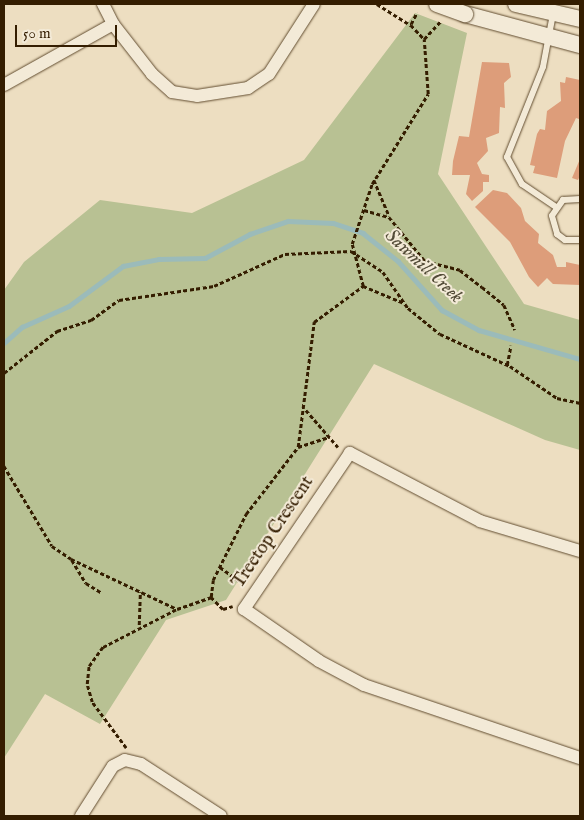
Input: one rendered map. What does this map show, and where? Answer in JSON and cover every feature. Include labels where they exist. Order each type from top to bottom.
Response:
[{"type":"street","points":[[103,4],[113,24],[172,92],[220,94],[248,88],[269,74],[314,4]]},
{"type":"street","points":[[437,4],[465,14],[580,45]]},
{"type":"street","points":[[516,4],[580,19]]},
{"type":"street","points":[[4,85],[113,24]]},
{"type":"street","points":[[347,457],[350,453],[480,521],[580,551]]},
{"type":"street","name":"Treetop Crescent","points":[[347,457],[244,609],[319,661],[364,685],[580,758]]},
{"type":"street","points":[[81,816],[113,766],[131,761],[221,816]]},
{"type":"lane","points":[[554,13],[549,38],[528,111],[507,157],[522,184],[556,206]]},
{"type":"lane","points":[[580,199],[563,200],[556,206],[552,226],[557,234],[565,240],[580,240]]},
{"type":"path","points":[[377,4],[411,25],[424,39],[428,94],[374,180],[361,214],[351,251],[363,286],[405,304]]},
{"type":"path","points":[[411,25],[417,12]]},
{"type":"path","points":[[424,39],[437,25]]},
{"type":"path","points":[[374,180],[390,217],[425,261],[460,270],[504,305],[515,330]]},
{"type":"path","points":[[363,210],[390,217]]},
{"type":"path","points":[[4,373],[57,331],[91,320],[119,300],[196,291],[285,254],[351,251],[383,272],[405,304],[440,334],[507,365],[557,398],[580,403]]},
{"type":"path","points":[[210,597],[220,567],[246,514],[298,447],[306,410],[314,322],[363,286]]},
{"type":"path","points":[[507,365],[511,345]]},
{"type":"path","points":[[306,410],[347,457]]},
{"type":"path","points":[[298,447],[329,437]]},
{"type":"path","points":[[4,466],[52,546],[71,559],[177,609]]},
{"type":"path","points":[[71,559],[86,583],[102,593]]},
{"type":"path","points":[[210,597],[222,609],[251,598],[220,567]]},
{"type":"path","points":[[139,625],[140,592]]},
{"type":"path","points":[[131,761],[123,741],[92,702],[87,684],[89,666],[103,647],[139,625],[210,597]]},
{"type":"green space","points":[[415,13],[467,33],[438,174],[524,304],[580,320],[580,450],[545,440],[374,364],[226,600],[166,620],[100,724],[45,694],[4,758],[4,290],[24,262],[100,200],[192,213],[304,160]]},
{"type":"building","points":[[482,62],[509,63],[511,77],[504,83],[505,108],[500,107],[499,133],[486,138],[488,151],[477,163],[482,174],[489,175],[489,182],[483,182],[483,191],[472,201],[466,194],[470,175],[452,175],[453,161],[459,136],[469,137]]},
{"type":"building","points":[[566,77],[580,80],[579,119],[576,118],[565,141],[557,178],[533,173],[535,166],[530,165],[537,134],[540,129],[545,130],[547,111],[561,101],[560,82],[565,83]]},
{"type":"building","points":[[580,159],[580,176],[578,180],[572,178]]},
{"type":"building","points":[[493,190],[507,193],[521,208],[525,221],[539,234],[538,243],[553,255],[557,267],[566,267],[566,262],[580,265],[580,285],[553,284],[547,278],[538,287],[529,277],[510,242],[475,207]]},
{"type":"waterway","name":"Sawmill Creek","points":[[4,343],[22,327],[69,306],[123,266],[159,259],[205,258],[250,234],[288,221],[333,223],[363,233],[398,261],[442,310],[479,330],[580,359]]}]
